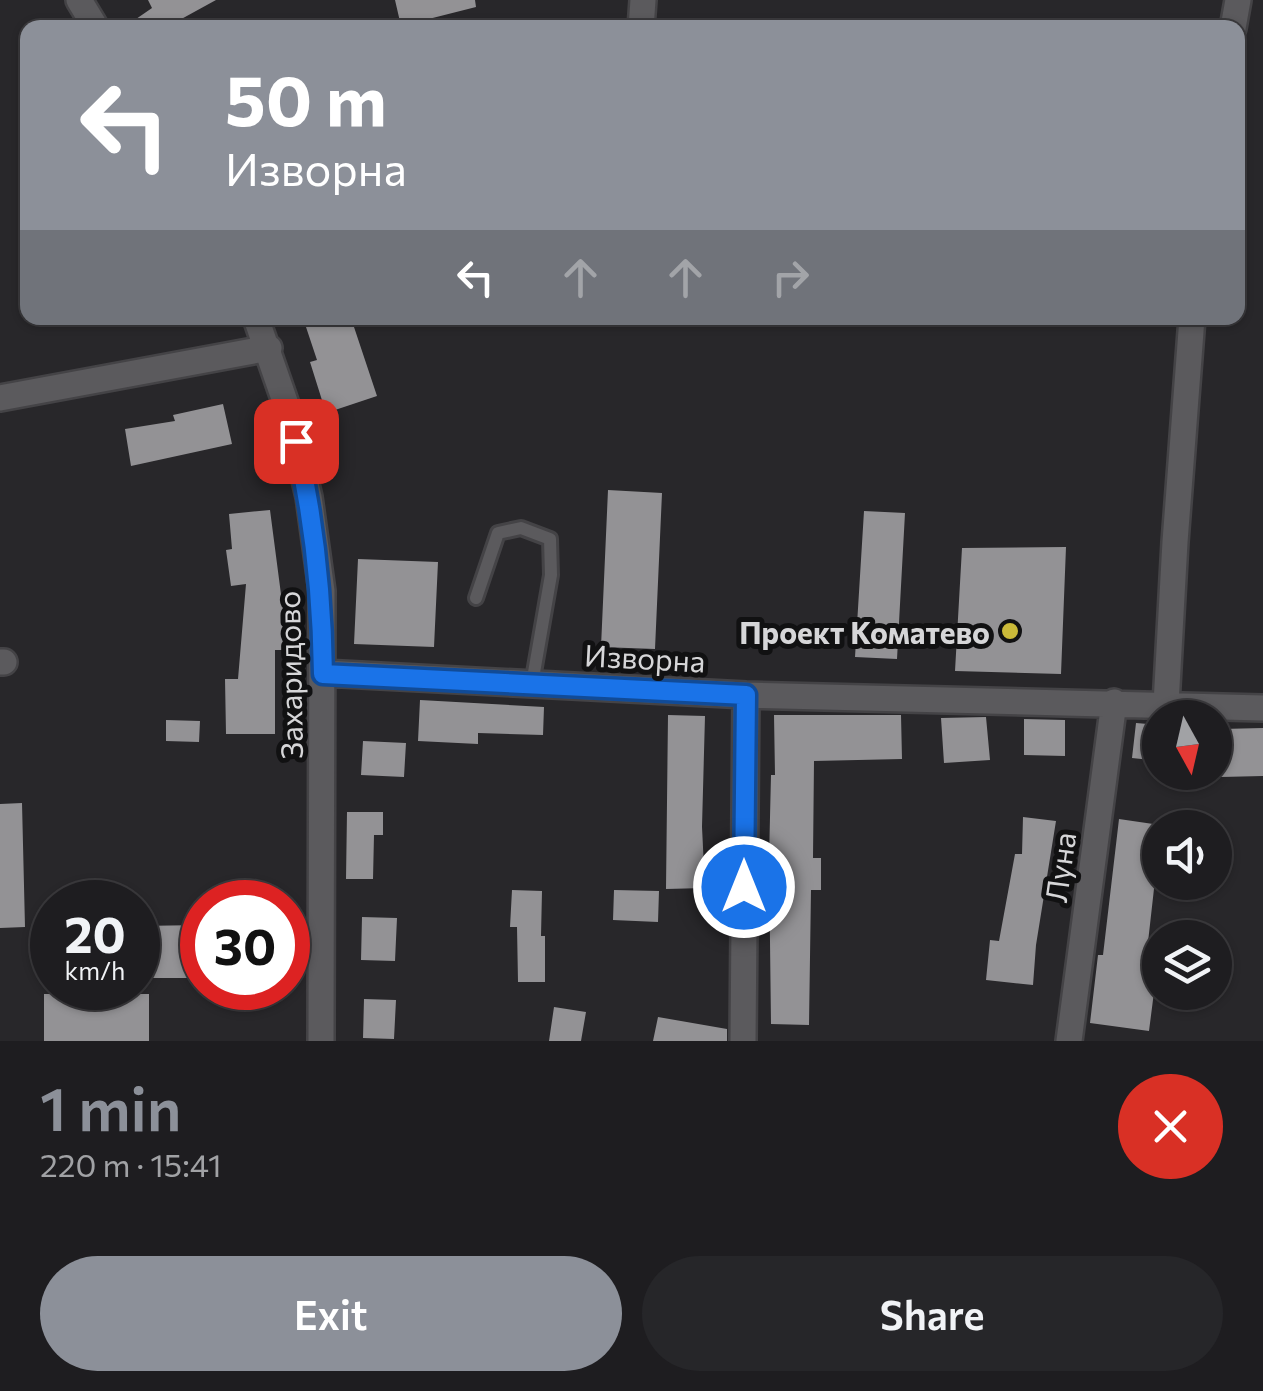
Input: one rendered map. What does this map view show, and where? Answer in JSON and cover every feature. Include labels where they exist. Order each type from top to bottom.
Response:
[{"type":"street","name":"Захаридово","points":[[259,325],[289,412],[309,497],[322,591],[321,1041]]},
{"type":"street","points":[[1166,700],[1191,325]]},
{"type":"street","points":[[0,398],[269,348]]},
{"type":"street","name":"Изворна","points":[[323,674],[746,695],[1142,703]]},
{"type":"street","points":[[743,1041],[746,695]]},
{"type":"street","name":"Луна","points":[[1069,1041],[1114,702]]},
{"type":"street","name":"Изворна","points":[[1232,707],[1263,708]]},
{"type":"lane","points":[[476,598],[498,532],[521,528],[550,539],[550,575],[532,684]]},
{"type":"building","points":[[148,0],[216,0],[180,20],[135,20],[152,8]]},
{"type":"building","points":[[395,0],[475,0],[476,7],[425,20],[400,20]]},
{"type":"building","points":[[305,325],[353,325],[377,396],[326,413],[310,362],[317,360]]},
{"type":"building","points":[[223,404],[232,444],[131,466],[125,429],[175,421],[173,415]]},
{"type":"building","points":[[608,490],[662,493],[655,649],[601,647]]},
{"type":"building","points":[[270,510],[282,602],[286,602],[282,650],[275,650],[275,734],[226,734],[225,679],[238,679],[246,584],[231,586],[226,550],[232,549],[229,514]]},
{"type":"building","points":[[864,511],[905,513],[897,659],[855,657]]},
{"type":"building","name":"Проект Коматево","points":[[1066,547],[1061,674],[955,671],[962,548]]},
{"type":"building","points":[[358,559],[438,562],[434,647],[354,644]]},
{"type":"building","points":[[420,700],[544,707],[543,735],[478,733],[478,744],[418,741]]},
{"type":"building","points":[[668,715],[705,716],[705,888],[666,889]]},
{"type":"building","points":[[774,715],[901,715],[902,759],[814,761],[813,858],[821,858],[821,890],[811,890],[809,1025],[771,1024],[769,859],[771,775],[775,775]]},
{"type":"building","points":[[986,717],[990,760],[944,763],[941,718]]},
{"type":"building","points":[[1024,719],[1065,720],[1065,756],[1024,755]]},
{"type":"building","points":[[166,720],[200,721],[199,742],[166,741]]},
{"type":"building","points":[[1136,723],[1142,724],[1142,759],[1132,758]]},
{"type":"building","points":[[1263,728],[1263,776],[1232,777],[1232,729]]},
{"type":"building","points":[[363,741],[406,743],[404,777],[361,775]]},
{"type":"building","points":[[22,803],[25,927],[0,928],[0,804]]},
{"type":"building","points":[[347,812],[383,812],[383,835],[374,835],[373,879],[346,879]]},
{"type":"building","points":[[1023,817],[1056,821],[1033,985],[986,980],[990,940],[999,941],[1015,854],[1022,854]]},
{"type":"building","points":[[1119,819],[1142,822],[1142,900],[1153,900],[1150,920],[1142,920],[1142,1010],[1152,1010],[1149,1031],[1090,1023],[1098,955],[1103,955]]},
{"type":"building","points":[[512,890],[542,891],[545,982],[518,982],[517,927],[510,927]]},
{"type":"building","points":[[614,890],[659,891],[658,922],[613,920]]},
{"type":"building","points":[[362,917],[397,918],[395,961],[361,960]]},
{"type":"building","points":[[180,925],[180,978],[160,978],[160,926]]},
{"type":"building","points":[[364,999],[396,1000],[394,1039],[363,1038]]},
{"type":"building","points":[[554,1007],[586,1012],[581,1041],[549,1041]]},
{"type":"building","points":[[44,1010],[149,1010],[149,1041],[44,1041]]},
{"type":"building","points":[[658,1017],[727,1029],[727,1041],[653,1041]]},
{"type":"place","name":"Проект Коматево","points":[[1010,631]]},
{"type":"route","points":[[296,441],[309,497],[322,591],[323,674],[746,695],[744,887]]}]
